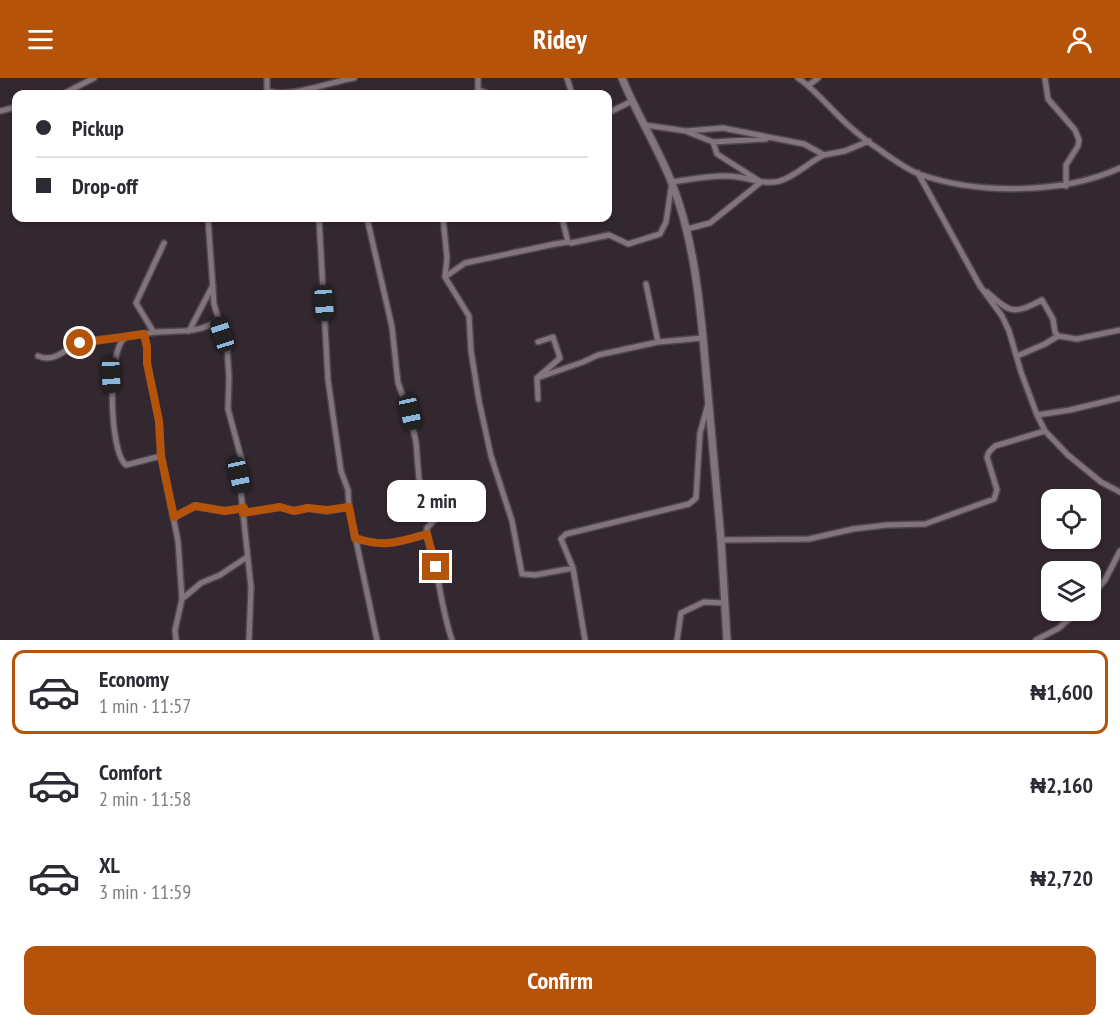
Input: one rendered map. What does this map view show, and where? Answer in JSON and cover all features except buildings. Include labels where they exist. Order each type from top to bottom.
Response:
[{"type":"street","points":[[71,90],[94,78]]},
{"type":"street","points":[[300,90],[354,78]]},
{"type":"street","points":[[622,78],[672,182],[687,229],[704,338],[727,640]]},
{"type":"street","points":[[798,78],[809,85],[848,125],[880,151],[918,173],[961,184],[1008,188],[1066,186],[1120,168]]},
{"type":"street","points":[[809,85],[818,78]]},
{"type":"street","points":[[1045,79],[1048,99],[1075,130],[1079,140],[1078,146],[1066,165],[1066,186]]},
{"type":"street","points":[[612,111],[632,101]]},
{"type":"street","points":[[645,125],[686,131],[723,128],[804,144],[824,155]]},
{"type":"street","points":[[686,131],[712,142],[774,139]]},
{"type":"street","points":[[672,182],[698,178],[736,177],[771,183],[782,181],[824,155],[845,151],[869,141]]},
{"type":"street","points":[[712,142],[717,154],[760,182]]},
{"type":"street","points":[[918,173],[980,286],[1002,316],[1037,415],[1045,431],[1068,455],[1101,482],[1120,492]]},
{"type":"street","points":[[445,277],[465,263],[568,242],[609,235],[628,244],[660,234],[666,222],[672,182]]},
{"type":"street","points":[[687,229],[710,223],[760,182]]},
{"type":"street","points":[[208,222],[214,304],[227,347],[228,409],[242,461],[239,475],[244,510],[246,558],[251,587],[249,640]]},
{"type":"street","points":[[319,222],[328,380],[341,471],[348,490],[349,507],[377,640]]},
{"type":"street","points":[[369,222],[392,327],[398,383],[410,412],[416,442],[419,478],[436,518],[427,528],[427,534],[436,567],[444,615],[452,640]]},
{"type":"street","points":[[443,222],[447,258],[445,277],[469,316],[471,351],[490,456],[512,521],[522,574],[535,575],[573,568]]},
{"type":"street","points":[[563,222],[568,242]]},
{"type":"street","points":[[153,331],[136,303],[164,243]]},
{"type":"street","points":[[189,331],[213,284]]},
{"type":"street","points":[[646,284],[658,342]]},
{"type":"street","points":[[980,286],[1005,307],[1021,311],[1042,300],[1053,319],[1058,336]]},
{"type":"street","points":[[38,356],[52,358],[80,343],[153,331],[200,330],[218,321]]},
{"type":"street","points":[[1017,356],[1058,336],[1077,339],[1120,330]]},
{"type":"street","points":[[144,334],[147,363],[159,421],[161,456],[178,541],[182,599],[175,630],[176,640]]},
{"type":"street","points":[[125,337],[118,346],[116,364],[111,375],[113,431],[122,461],[126,465],[161,456]]},
{"type":"street","points":[[537,378],[560,358],[553,337],[538,342]]},
{"type":"street","points":[[537,378],[598,355],[658,342],[704,338]]},
{"type":"street","points":[[537,378],[538,399]]},
{"type":"street","points":[[1037,415],[1120,398]]},
{"type":"street","points":[[585,640],[573,568],[561,539],[566,534],[689,504],[696,498],[700,433],[709,400]]},
{"type":"street","points":[[721,540],[809,538],[853,529],[925,524],[997,497],[987,457],[989,452],[995,446],[1045,431]]},
{"type":"street","points":[[174,517],[195,506],[225,511],[280,507],[294,511],[308,508],[327,510],[349,507]]},
{"type":"street","points":[[355,538],[384,544],[427,534]]},
{"type":"street","points":[[1101,585],[1120,551]]},
{"type":"street","points":[[182,599],[201,583],[220,575],[246,558]]},
{"type":"street","points":[[677,640],[681,613],[704,602],[725,603]]},
{"type":"street","points":[[1036,640],[1059,628],[1067,621]]},
{"type":"route","points":[[80,343],[144,334],[147,363],[159,421],[161,456],[174,517],[195,506],[225,511],[244,508],[243,513],[280,507],[294,511],[308,508],[327,510],[349,507],[355,538],[384,544],[427,534],[427,541],[436,567]]}]
